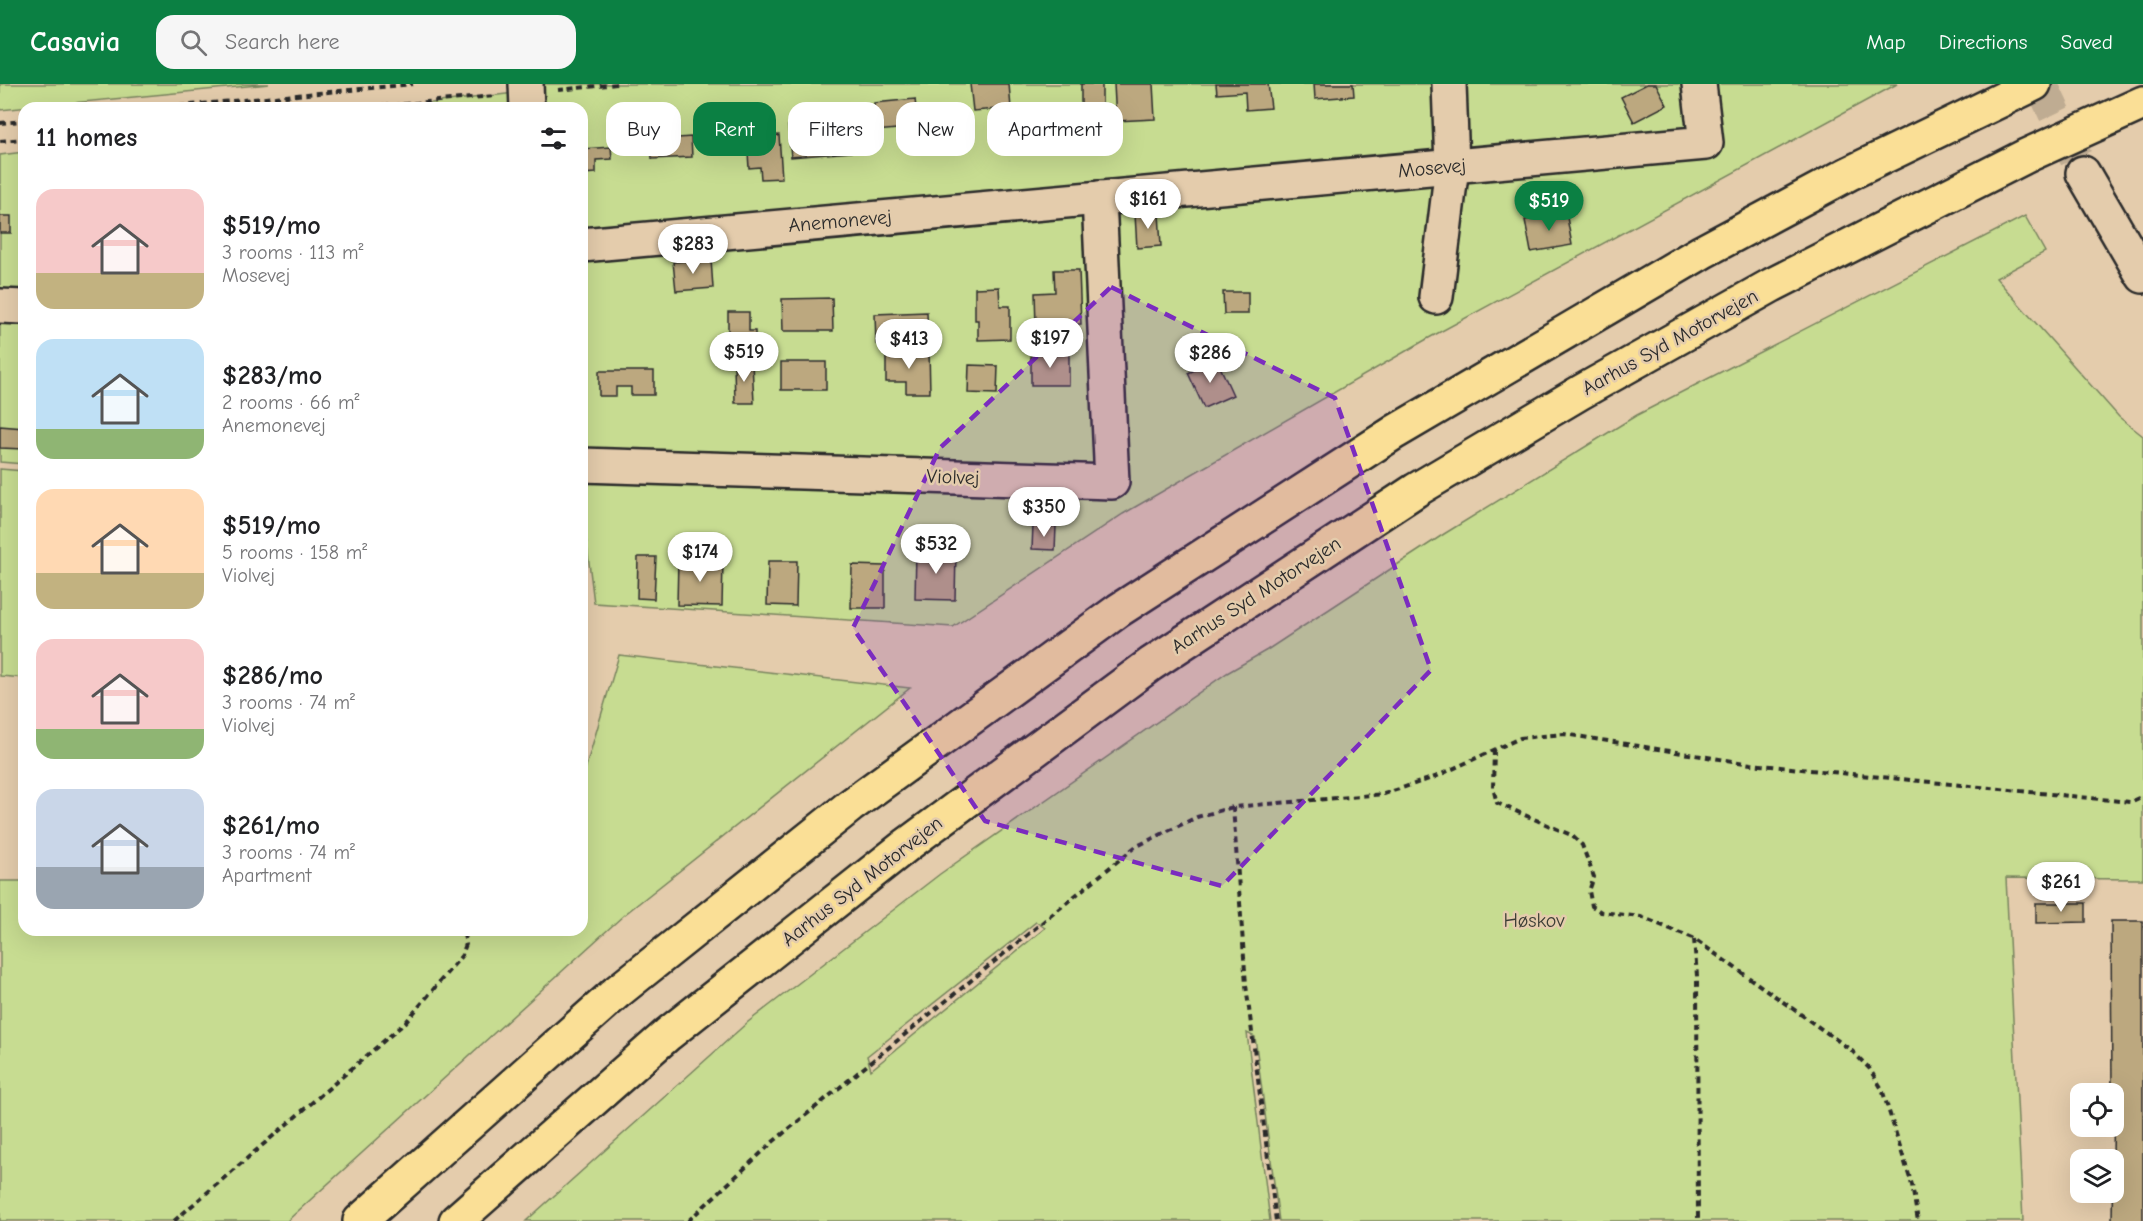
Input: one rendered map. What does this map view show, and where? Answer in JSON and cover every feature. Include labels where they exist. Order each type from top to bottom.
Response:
[{"type":"highway","points":[[360,1221],[636,977],[850,806],[1119,610],[1395,432],[1702,252],[1848,174],[2034,84]]},
{"type":"highway","name":"Aarhus Syd Motorvejen","points":[[456,1221],[668,1034],[908,844],[1171,651],[1416,490],[1611,375],[1772,285],[2028,155],[2143,103]]},
{"type":"street","points":[[1436,297],[1452,166],[1449,84]]},
{"type":"street","name":"Mosevej","points":[[1099,198],[1706,143],[1700,84]]},
{"type":"street","points":[[2083,173],[2143,276]]},
{"type":"street","name":"Anemonevej","points":[[588,244],[1099,198]]},
{"type":"street","name":"Violvej","points":[[588,465],[1112,482],[1099,198]]},
{"type":"street","points":[[0,306],[18,307]]},
{"type":"path","points":[[222,102],[413,84]]},
{"type":"path","points":[[437,102],[527,95],[617,84]]},
{"type":"path","points":[[0,123],[18,122]]},
{"type":"path","points":[[0,141],[18,140]]},
{"type":"path","points":[[688,1221],[774,1141],[1135,847],[1197,817],[1233,807],[1384,794],[1435,777],[1520,738],[1564,734],[1751,764],[2130,802],[2143,796]]},
{"type":"path","points":[[1494,750],[1493,788],[1497,803],[1571,835],[1582,845],[1594,877],[1589,891],[1592,906],[1600,912],[1641,917],[1694,938],[1830,1034],[1869,1068],[1882,1089],[1912,1185],[1918,1221]]},
{"type":"path","points":[[1233,807],[1246,985],[1276,1221]]},
{"type":"path","points":[[174,1221],[406,1022],[462,955],[466,944],[464,936]]},
{"type":"path","points":[[1694,938],[1697,976],[1698,1221]]},
{"type":"highlighted area","points":[[1111,287],[1335,398],[1431,670],[1222,886],[985,821],[853,628],[940,448]]},
{"type":"green space","points":[[0,84],[269,84],[83,102],[18,102],[18,108],[0,110]]},
{"type":"green space","points":[[531,84],[1897,84],[1427,339],[1123,514],[953,627],[594,603],[588,554],[588,102],[439,102],[532,91]]},
{"type":"green space","points":[[18,153],[18,464],[0,462],[0,155]]},
{"type":"green space","name":"Høskov","points":[[2025,216],[2045,252],[1996,278],[2119,417],[2143,436],[2143,879],[2006,878],[2023,1221],[1279,1221],[1255,1037],[1247,1033],[1270,1221],[526,1221],[748,1022],[940,874],[1227,673],[1267,650],[1444,534],[1637,415]],"holes":[[[1036,922],[1045,928],[871,1070],[867,1056]]]},
{"type":"green space","points":[[0,469],[18,470],[18,678],[0,676]]},
{"type":"green space","points":[[619,655],[910,688],[624,915],[287,1221],[0,1221],[0,881],[18,881],[18,936],[588,936],[588,760]]},
{"type":"building","points":[[970,84],[1009,84],[1010,102],[987,102],[987,110],[975,111],[975,102],[972,102]]},
{"type":"building","points":[[1081,84],[1102,84],[1102,102],[1081,102]]},
{"type":"building","points":[[1114,84],[1153,84],[1155,119],[1123,121],[1123,102],[1115,102]]},
{"type":"building","points":[[1216,84],[1268,84],[1271,108],[1246,110],[1245,92],[1217,94]]},
{"type":"building","points":[[1314,84],[1353,84],[1354,96],[1315,99]]},
{"type":"building","points":[[1647,84],[1656,84],[1667,105],[1634,122],[1621,97]]},
{"type":"building","points":[[915,99],[915,102],[896,102],[896,129],[884,130],[884,102]]},
{"type":"building","points":[[776,135],[779,135],[782,178],[761,179],[760,167],[749,168],[748,156],[776,156]]},
{"type":"building","points":[[691,137],[692,157],[652,159],[652,156],[681,156],[681,138]]},
{"type":"building","points":[[606,147],[606,156],[612,156],[612,159],[596,160],[596,173],[588,174],[588,149]]},
{"type":"building","points":[[1566,212],[1572,245],[1531,252],[1525,220]]},
{"type":"building","points":[[1159,213],[1161,246],[1137,248],[1135,214]]},
{"type":"building","points":[[0,216],[11,216],[11,233],[0,233]]},
{"type":"building","points":[[711,259],[713,288],[676,291],[673,262]]},
{"type":"building","points":[[1054,270],[1079,270],[1081,324],[1036,326],[1035,293],[1055,292]]},
{"type":"building","points":[[999,287],[1000,306],[1010,306],[1010,339],[978,340],[978,320],[975,320],[975,288]]},
{"type":"building","points":[[1223,292],[1248,292],[1248,314],[1224,314]]},
{"type":"building","points":[[832,298],[833,331],[783,331],[782,299]]},
{"type":"building","points":[[728,312],[749,312],[749,331],[755,331],[755,347],[728,347]]},
{"type":"building","points":[[927,312],[928,341],[876,344],[875,314]]},
{"type":"building","points":[[929,350],[930,393],[906,393],[906,382],[886,382],[886,351]]},
{"type":"building","points":[[1031,353],[1069,353],[1069,385],[1031,385]]},
{"type":"building","points":[[1217,360],[1233,395],[1204,408],[1188,373]]},
{"type":"building","points":[[781,362],[826,362],[826,390],[781,390]]},
{"type":"building","points":[[752,363],[754,403],[735,403],[734,364]]},
{"type":"building","points":[[969,365],[998,366],[997,394],[968,393]]},
{"type":"building","points":[[599,371],[654,371],[654,395],[631,395],[631,387],[616,387],[616,396],[599,396]]},
{"type":"building","points":[[0,426],[18,428],[18,449],[0,448]]},
{"type":"building","points":[[1033,525],[1056,526],[1055,550],[1032,549]]},
{"type":"building","points":[[916,550],[956,551],[955,600],[915,599]]},
{"type":"building","points":[[638,557],[656,557],[654,599],[637,598]]},
{"type":"building","points":[[678,560],[723,561],[722,606],[677,605]]},
{"type":"building","points":[[768,561],[797,561],[796,606],[767,605]]},
{"type":"building","points":[[852,565],[885,566],[885,608],[851,608]]},
{"type":"building","points":[[2036,903],[2086,903],[2086,922],[2036,923]]},
{"type":"building","points":[[2111,921],[2143,921],[2143,1221],[2112,1221],[2112,1203],[2124,1203],[2124,1149],[2113,1149],[2113,1137],[2124,1137],[2124,1083],[2112,1083]]},
{"type":"tunnel","points":[[2041,84],[2083,173]]}]
